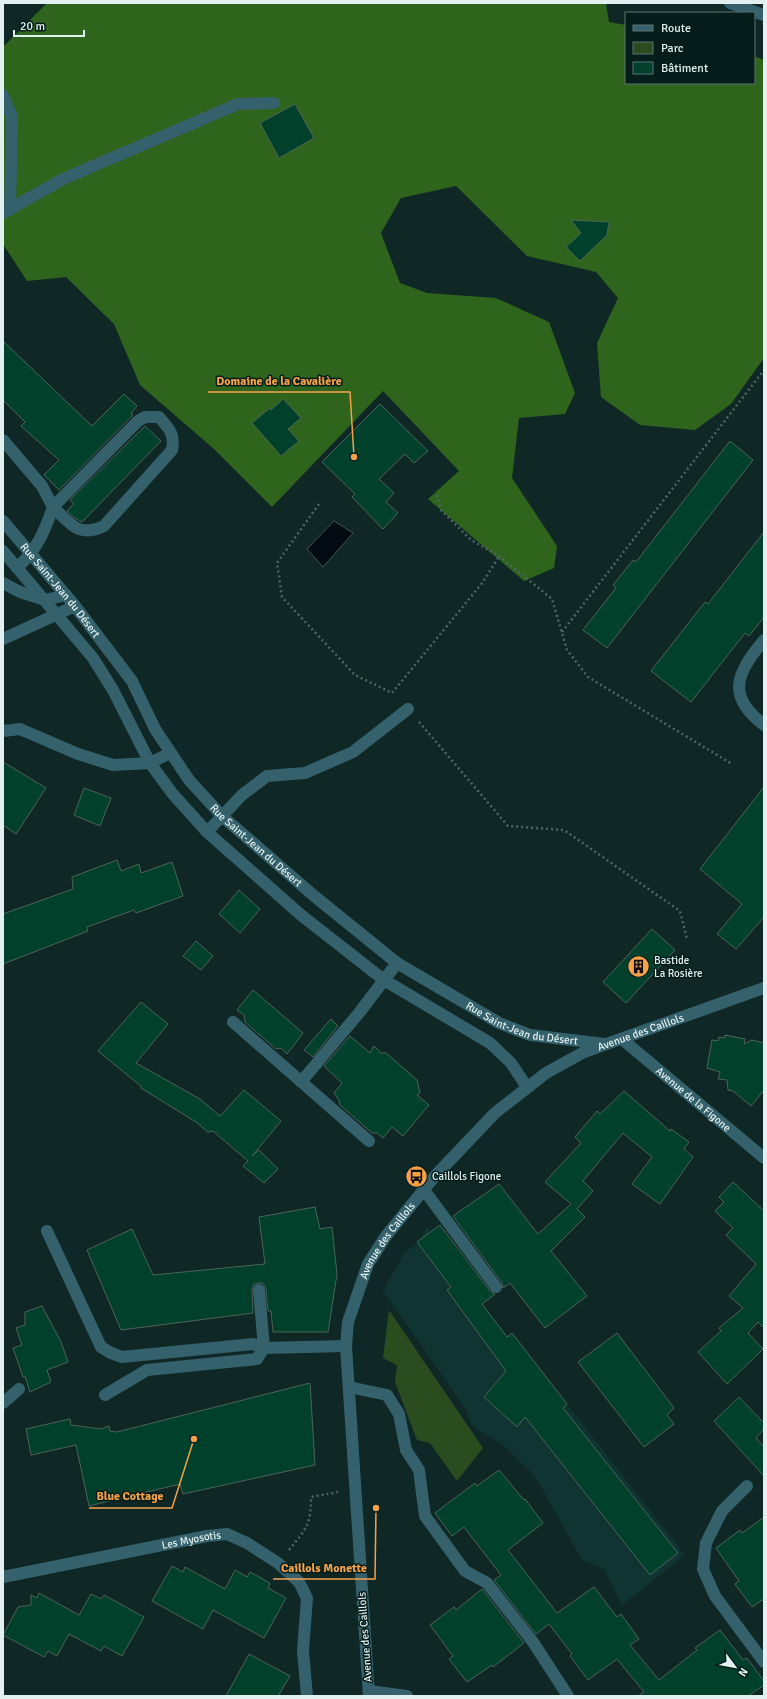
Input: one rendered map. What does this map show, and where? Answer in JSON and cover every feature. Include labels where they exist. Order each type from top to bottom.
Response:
[{"type":"street","points":[[730,3],[764,15]]},
{"type":"street","points":[[3,95],[12,117],[6,212]]},
{"type":"street","points":[[6,212],[63,179],[238,104],[274,103]]},
{"type":"street","points":[[3,440],[42,486],[53,507],[77,529],[92,531],[104,526],[172,450],[174,439],[170,430],[159,417],[145,417],[138,421],[53,507],[44,533],[31,554],[18,568]]},
{"type":"street","name":"Rue Saint-Jean du Désert","points":[[3,521],[75,606],[132,681],[155,729],[170,753],[189,780],[222,816],[397,963],[505,1025],[530,1034],[608,1044]]},
{"type":"street","name":"Rue Saint-Jean du Désert","points":[[3,551],[93,658],[112,690],[150,764],[206,832],[301,915],[384,980],[490,1043],[511,1063],[527,1087]]},
{"type":"street","points":[[3,583],[20,592],[45,600],[66,595]]},
{"type":"street","points":[[3,639],[75,606]]},
{"type":"street","points":[[764,640],[741,671],[739,685],[741,701],[750,715],[764,725]]},
{"type":"street","points":[[206,832],[242,795],[267,776],[305,773],[353,752],[408,709]]},
{"type":"street","points":[[3,731],[20,729],[78,754],[113,765],[150,764],[170,753]]},
{"type":"street","points":[[301,1082],[359,1013],[397,963]]},
{"type":"street","name":"Avenue des Caillols","points":[[369,1693],[359,1566],[356,1490],[346,1346],[348,1322],[368,1264],[386,1236],[424,1190],[495,1113],[546,1073],[584,1052],[623,1040],[764,988]]},
{"type":"street","points":[[233,1022],[368,1141]]},
{"type":"street","name":"Avenue de la Figone","points":[[623,1040],[764,1158]]},
{"type":"street","points":[[424,1190],[496,1287]]},
{"type":"street","points":[[48,1231],[101,1346],[111,1353],[122,1357],[253,1344],[264,1348],[346,1346]]},
{"type":"street","points":[[105,1395],[147,1370],[256,1359],[264,1348],[259,1290]]},
{"type":"street","points":[[349,1387],[387,1395],[399,1414],[406,1450],[419,1470],[425,1516],[465,1571],[487,1583],[533,1642],[568,1696]]},
{"type":"street","points":[[3,1403],[19,1389]]},
{"type":"street","points":[[747,1486],[722,1511],[706,1543],[703,1569],[715,1596],[764,1662]]},
{"type":"street","name":"Les Myosotis","points":[[3,1576],[207,1536],[227,1534],[247,1543],[278,1563],[299,1582],[306,1598],[303,1651],[307,1696]]},
{"type":"street","points":[[369,1693],[407,1696]]},
{"type":"path","points":[[562,632],[764,370]]},
{"type":"path","points":[[437,495],[441,510],[471,540],[499,556],[552,599],[567,650],[588,677],[732,764]]},
{"type":"path","points":[[319,504],[276,563],[282,597],[355,675],[392,694],[408,709],[508,826],[564,830],[680,911],[687,939]]},
{"type":"path","points":[[392,694],[483,582],[499,556]]},
{"type":"path","points":[[278,1563],[308,1527],[311,1497],[356,1490]]},
{"type":"shaded area","points":[[334,521],[353,533],[323,567],[307,549]]},
{"type":"shaded area","points":[[427,1227],[485,1301],[482,1304],[507,1337],[512,1334],[685,1555],[622,1605],[603,1568],[582,1560],[535,1476],[502,1444],[478,1430],[471,1423],[465,1408],[383,1291],[404,1253],[418,1243]]},
{"type":"green space","points":[[47,3],[606,3],[609,22],[625,25],[625,84],[755,84],[755,56],[764,60],[764,358],[731,404],[695,430],[640,425],[601,397],[597,343],[618,298],[596,272],[527,256],[456,186],[401,198],[381,233],[400,283],[427,293],[496,298],[549,322],[575,393],[565,414],[519,418],[512,478],[557,546],[554,568],[524,581],[428,499],[459,471],[383,391],[272,507],[214,449],[140,385],[114,324],[66,277],[27,281],[3,244],[3,44],[5,45]]},
{"type":"green space","points":[[389,1310],[483,1448],[457,1481],[430,1443],[417,1440],[395,1382],[397,1365],[383,1358]]},
{"type":"building","points":[[295,104],[314,138],[279,158],[260,123]]},
{"type":"building","points":[[571,220],[609,222],[607,235],[580,261],[566,247],[581,233]]},
{"type":"building","points":[[3,341],[92,426],[124,394],[137,406],[131,413],[133,415],[59,490],[44,475],[59,460],[21,426],[25,422],[3,400]]},
{"type":"building","points":[[283,399],[301,418],[288,429],[299,441],[281,456],[252,423],[270,408],[271,410]]},
{"type":"building","points":[[380,404],[428,451],[414,463],[405,454],[379,479],[394,493],[386,502],[398,513],[383,529],[352,497],[355,494],[322,462]]},
{"type":"building","points":[[145,426],[161,441],[82,522],[75,518],[67,511],[74,504],[70,500]]},
{"type":"building","points":[[730,441],[753,460],[607,648],[583,630],[616,588],[613,585],[633,560],[636,562]]},
{"type":"building","points":[[764,532],[764,617],[749,636],[745,633],[691,702],[651,671],[705,602],[708,604]]},
{"type":"building","points":[[3,762],[46,788],[16,834],[3,825]]},
{"type":"building","points":[[764,787],[764,917],[736,949],[717,934],[742,904],[700,869]]},
{"type":"building","points":[[84,788],[111,798],[100,826],[74,815]]},
{"type":"building","points":[[117,860],[121,871],[139,864],[141,873],[172,862],[183,896],[136,913],[134,910],[87,927],[88,931],[3,964],[3,914],[73,889],[72,877]]},
{"type":"building","points":[[239,890],[260,909],[240,933],[219,914]]},
{"type":"building","name":"Bastide La Rosière","points":[[652,929],[675,950],[626,1003],[603,982]]},
{"type":"building","points":[[196,941],[213,956],[201,970],[183,956]]},
{"type":"building","points":[[253,990],[303,1033],[287,1054],[281,1048],[276,1049],[245,1022],[244,1015],[237,1010]]},
{"type":"building","points":[[141,1002],[168,1024],[136,1063],[200,1099],[220,1116],[244,1090],[281,1121],[252,1156],[259,1150],[278,1169],[264,1183],[243,1166],[248,1161],[213,1131],[208,1132],[196,1122],[141,1088],[142,1087],[98,1051]]},
{"type":"building","points":[[331,1019],[338,1026],[313,1057],[304,1050]]},
{"type":"building","points":[[725,1035],[745,1039],[744,1044],[752,1040],[764,1043],[764,1090],[751,1106],[733,1091],[728,1090],[727,1080],[718,1079],[720,1072],[707,1068],[712,1040],[718,1041],[719,1037],[725,1038]]},
{"type":"building","points":[[350,1036],[370,1053],[374,1046],[381,1053],[386,1053],[417,1080],[420,1093],[417,1095],[429,1105],[403,1136],[392,1127],[383,1138],[377,1133],[372,1133],[340,1105],[339,1100],[334,1093],[342,1083],[324,1066]]},
{"type":"building","points":[[624,1091],[670,1131],[671,1129],[689,1142],[684,1149],[693,1157],[660,1204],[632,1184],[652,1157],[623,1133],[583,1181],[593,1191],[577,1209],[585,1217],[551,1251],[587,1296],[545,1328],[510,1283],[503,1288],[502,1283],[453,1216],[499,1184],[538,1234],[571,1204],[545,1182],[581,1143],[575,1137],[597,1111],[600,1114]]},
{"type":"building","points":[[733,1182],[764,1211],[764,1328],[758,1322],[748,1333],[763,1349],[727,1384],[698,1352],[721,1331],[719,1328],[743,1308],[729,1296],[756,1264],[726,1235],[733,1228],[715,1211],[724,1202],[719,1197]]},
{"type":"building","points":[[315,1207],[320,1229],[332,1227],[337,1274],[328,1332],[273,1332],[271,1311],[268,1311],[266,1289],[263,1283],[254,1284],[252,1290],[253,1313],[121,1330],[87,1250],[132,1229],[153,1275],[265,1264],[259,1217]]},
{"type":"building","points":[[440,1225],[490,1291],[495,1294],[482,1304],[507,1337],[512,1333],[567,1404],[563,1408],[678,1553],[650,1575],[525,1417],[517,1427],[484,1397],[506,1371],[447,1290],[451,1287],[417,1242]]},
{"type":"building","points":[[42,1306],[61,1342],[68,1362],[47,1370],[51,1382],[30,1392],[13,1348],[22,1345],[16,1328],[25,1325],[25,1312]]},
{"type":"building","points":[[617,1333],[674,1408],[667,1415],[674,1424],[644,1447],[578,1362]]},
{"type":"building","points":[[310,1383],[315,1465],[183,1494],[180,1484],[89,1506],[76,1445],[31,1455],[26,1429],[70,1419],[71,1425],[101,1429],[109,1426],[110,1431],[117,1432]]},
{"type":"building","points":[[739,1397],[764,1423],[764,1429],[756,1438],[764,1447],[764,1476],[714,1421]]},
{"type":"building","points":[[499,1470],[524,1500],[525,1499],[543,1523],[508,1550],[557,1613],[594,1587],[617,1617],[621,1614],[639,1639],[630,1645],[659,1680],[697,1650],[695,1648],[720,1630],[743,1660],[747,1658],[764,1681],[764,1685],[748,1696],[638,1696],[644,1692],[617,1659],[588,1680],[570,1656],[572,1654],[549,1624],[536,1634],[494,1580],[501,1575],[464,1527],[452,1536],[435,1513],[475,1483],[477,1486]]},
{"type":"building","points":[[764,1517],[764,1599],[752,1607],[735,1584],[739,1581],[716,1548],[740,1530],[742,1533]]},
{"type":"building","points":[[172,1566],[183,1572],[185,1567],[225,1589],[235,1570],[247,1577],[250,1572],[270,1583],[268,1588],[286,1598],[264,1638],[213,1610],[203,1629],[152,1601]]},
{"type":"building","points":[[482,1589],[524,1643],[493,1667],[492,1665],[467,1682],[449,1659],[453,1656],[430,1625],[454,1607],[456,1610]]},
{"type":"building","points":[[39,1593],[79,1615],[91,1594],[101,1599],[104,1595],[144,1617],[122,1656],[104,1646],[101,1651],[69,1634],[57,1656],[48,1651],[44,1657],[3,1635],[18,1607],[31,1605],[31,1595],[37,1598]]},
{"type":"building","points":[[249,1654],[290,1676],[278,1696],[226,1696]]},
{"type":"place","name":"Domaine de la Cavalière","points":[[354,457]]},
{"type":"place","name":"Bastide La Rosière","points":[[639,966]]},
{"type":"place","name":"Caillols Figone","points":[[416,1176]]},
{"type":"place","name":"Blue Cottage","points":[[194,1439]]},
{"type":"place","name":"Caillols Monette","points":[[376,1508]]}]
